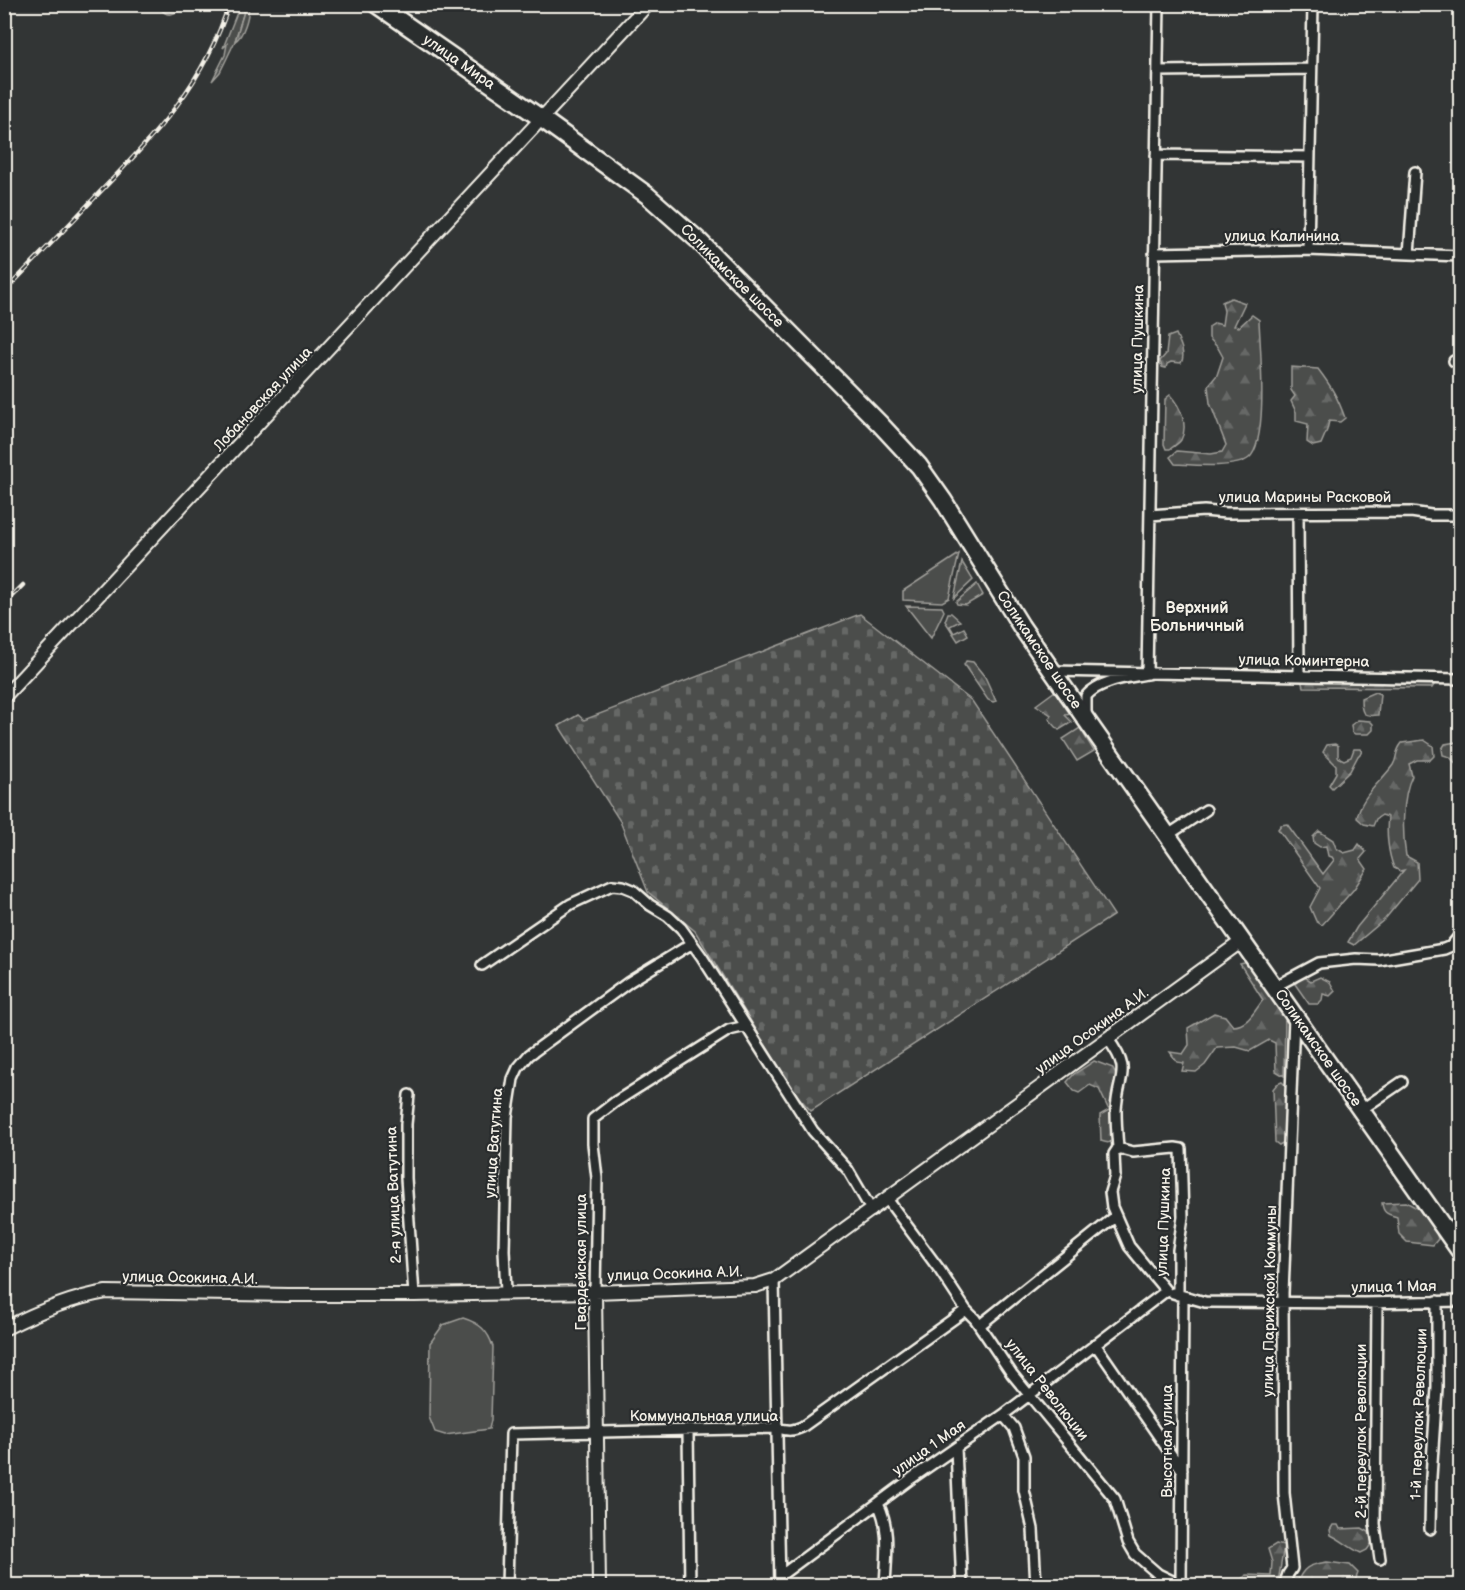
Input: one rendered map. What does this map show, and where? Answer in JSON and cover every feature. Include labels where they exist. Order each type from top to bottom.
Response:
[{"type":"highway","name":"улица Мира","points":[[376,4],[542,119]]},
{"type":"highway","name":"Соликамское шоссе","points":[[542,119],[647,195],[699,241],[919,466],[943,500],[1021,626],[1087,722],[1461,1251]]},
{"type":"street","name":"Лобановская улица","points":[[4,697],[648,4]]},
{"type":"street","name":"улица Пушкина","points":[[1147,674],[1159,4]]},
{"type":"street","points":[[1308,250],[1312,4]]},
{"type":"street","points":[[1158,71],[1311,69]]},
{"type":"street","points":[[1156,154],[1310,157]]},
{"type":"street","points":[[1409,254],[1415,171]]},
{"type":"street","name":"улица Калинина","points":[[1154,253],[1308,250],[1461,256]]},
{"type":"street","name":"улица Марины Расковой","points":[[1150,516],[1204,511],[1226,513],[1411,512],[1461,515]]},
{"type":"street","points":[[1298,513],[1299,675]]},
{"type":"street","name":"улица Коминтерна","points":[[1053,671],[1461,679]]},
{"type":"street","name":"улица Коминтерна","points":[[1087,722],[1084,705],[1086,696],[1091,690],[1100,685],[1147,674]]},
{"type":"street","points":[[1168,835],[1206,810]]},
{"type":"street","points":[[482,965],[571,904],[612,885],[623,885],[633,890],[681,928],[813,1131],[848,1170],[872,1211]]},
{"type":"street","points":[[1274,987],[1319,963],[1356,959],[1379,960],[1444,949],[1451,946],[1461,935]]},
{"type":"street","name":"улица Осокина А.И.","points":[[4,1329],[61,1303],[106,1292],[287,1295],[414,1294],[595,1292],[755,1286],[774,1280],[872,1211],[1242,941]]},
{"type":"street","name":"улица Ватутина","points":[[506,1292],[504,1250],[507,1117],[513,1079],[518,1068],[529,1055],[613,993],[692,944]]},
{"type":"street","name":"улица Парижской Коммуны","points":[[1284,1586],[1292,1568],[1284,1493],[1283,1293],[1294,1015]]},
{"type":"street","name":"Гвардейская улица","points":[[599,1586],[595,1292],[597,1178],[593,1119],[615,1102],[729,1030],[746,1026]]},
{"type":"street","points":[[1108,1039],[1121,1056],[1123,1064],[1116,1108],[1118,1148],[1114,1154],[1115,1176],[1110,1192],[1112,1207],[1128,1246],[1166,1291]]},
{"type":"street","points":[[1361,1110],[1402,1082]]},
{"type":"street","name":"2-я улица Ватутина","points":[[409,1095],[406,1124],[406,1178],[414,1294]]},
{"type":"street","name":"улица Пушкина","points":[[1118,1148],[1133,1152],[1181,1149],[1182,1217],[1178,1250],[1180,1296]]},
{"type":"street","name":"улица Революции","points":[[887,1199],[966,1310],[980,1325],[1027,1395],[1115,1499],[1128,1542],[1135,1554],[1158,1574],[1188,1586]]},
{"type":"street","points":[[980,1325],[1116,1216]]},
{"type":"street","points":[[774,1280],[780,1581]]},
{"type":"street","name":"улица 1 Мая","points":[[780,1581],[878,1504],[1003,1415],[1166,1291],[1205,1302],[1461,1301]]},
{"type":"street","name":"Высотная улица","points":[[1180,1296],[1181,1585]]},
{"type":"street","name":"1-й переулок Революции","points":[[1431,1529],[1431,1477],[1437,1388],[1437,1301]]},
{"type":"street","name":"2-й переулок Революции","points":[[1377,1303],[1375,1524],[1380,1559]]},
{"type":"street","name":"Коммунальная улица","points":[[507,1586],[511,1434],[778,1428],[788,1431],[802,1427],[966,1310]]},
{"type":"street","points":[[1095,1344],[1182,1470]]},
{"type":"street","points":[[1003,1415],[1014,1428],[1024,1456],[1024,1490],[1033,1529],[1036,1586]]},
{"type":"street","points":[[688,1431],[690,1586]]},
{"type":"street","points":[[956,1448],[962,1586]]},
{"type":"street","points":[[878,1504],[883,1513],[886,1528],[885,1586]]},
{"type":"green space","points":[[158,5],[186,5],[168,14]]},
{"type":"green space","points":[[240,5],[246,5],[235,41],[220,72],[212,81],[225,55],[227,44],[223,48]]},
{"type":"green space","points":[[246,5],[248,5],[248,14],[245,25],[241,35],[235,41]]},
{"type":"green space","points":[[1231,298],[1245,303],[1234,326],[1239,327],[1252,315],[1259,320],[1262,393],[1259,433],[1255,448],[1249,458],[1234,464],[1213,466],[1175,464],[1170,457],[1177,451],[1211,454],[1222,452],[1226,445],[1210,403],[1208,386],[1217,375],[1223,357],[1209,338],[1209,327],[1215,323],[1222,325],[1224,311],[1222,302]]},
{"type":"green space","points":[[1176,334],[1182,349],[1181,363],[1171,362],[1166,368],[1162,367],[1160,361],[1166,354],[1168,337]]},
{"type":"green space","points":[[1291,367],[1318,369],[1334,392],[1345,418],[1340,422],[1329,421],[1321,444],[1313,446],[1307,442],[1308,424],[1296,421],[1296,412],[1291,401],[1295,396],[1291,390]]},
{"type":"green space","points":[[1170,395],[1180,410],[1184,428],[1180,441],[1170,449],[1166,449],[1164,444],[1165,399]]},
{"type":"green space","points":[[959,554],[949,598],[942,602],[903,600],[903,591]]},
{"type":"green space","points":[[962,562],[973,580],[954,598]]},
{"type":"green space","points":[[977,584],[983,595],[966,605],[957,604],[956,602]]},
{"type":"green space","points":[[906,606],[942,607],[944,611],[931,638]]},
{"type":"green space","points":[[948,613],[960,621],[950,626],[954,633],[964,628],[968,635],[958,641],[945,621]]},
{"type":"green space","points":[[860,614],[972,701],[1114,915],[811,1111],[796,1094],[695,931],[648,892],[620,821],[559,726],[578,715],[584,720]]},
{"type":"green space","points":[[966,661],[973,662],[985,677],[996,701],[988,700],[964,665]]},
{"type":"green space","points":[[1306,680],[1432,683],[1434,685],[1432,688],[1303,687],[1302,683]]},
{"type":"green space","points":[[1055,691],[1072,714],[1065,715],[1072,722],[1059,730],[1049,719],[1051,715],[1036,705]]},
{"type":"green space","points":[[1375,692],[1380,694],[1378,715],[1363,713],[1361,698]]},
{"type":"green space","points":[[1358,720],[1370,721],[1373,724],[1373,730],[1369,734],[1352,732],[1351,725]]},
{"type":"green space","points":[[1080,728],[1094,751],[1077,761],[1063,739]]},
{"type":"green space","points":[[1424,740],[1433,746],[1434,756],[1430,760],[1417,760],[1409,764],[1412,776],[1406,794],[1404,815],[1406,856],[1417,862],[1418,879],[1385,919],[1354,945],[1348,942],[1357,927],[1404,870],[1394,868],[1392,862],[1388,843],[1388,817],[1382,815],[1376,819],[1373,826],[1364,824],[1357,818],[1359,810],[1367,796],[1393,765],[1402,743]]},
{"type":"green space","points":[[1456,742],[1460,745],[1460,769],[1450,757],[1443,755],[1442,749],[1445,744]]},
{"type":"green space","points":[[1327,745],[1338,746],[1338,757],[1344,760],[1351,757],[1354,749],[1360,749],[1362,752],[1350,771],[1332,788],[1329,785],[1336,773],[1336,765],[1323,752]]},
{"type":"green space","points":[[1287,824],[1323,874],[1334,860],[1328,856],[1326,846],[1320,847],[1314,843],[1313,837],[1319,831],[1333,840],[1336,848],[1344,853],[1355,850],[1359,844],[1366,852],[1360,859],[1367,869],[1354,889],[1322,925],[1316,921],[1310,907],[1320,888],[1278,829],[1281,825]]},
{"type":"green space","points":[[1248,962],[1275,1000],[1276,1006],[1285,1015],[1284,1076],[1276,1071],[1275,1043],[1269,1040],[1250,1051],[1236,1047],[1217,1048],[1205,1065],[1196,1072],[1182,1071],[1184,1063],[1177,1062],[1170,1052],[1183,1054],[1189,1045],[1188,1028],[1214,1013],[1225,1016],[1233,1026],[1238,1025],[1251,1017],[1263,1000],[1240,964]]},
{"type":"green space","points":[[1303,976],[1311,981],[1320,977],[1330,982],[1335,991],[1330,996],[1323,994],[1318,1004],[1309,1004],[1295,984]]},
{"type":"green space","points":[[1094,1061],[1113,1068],[1116,1075],[1114,1106],[1108,1108],[1099,1089],[1090,1085],[1079,1093],[1074,1091],[1067,1082],[1074,1074]]},
{"type":"green space","points":[[1282,1082],[1286,1086],[1286,1141],[1279,1145],[1275,1142],[1273,1089]]},
{"type":"green space","points":[[1109,1110],[1113,1113],[1115,1139],[1107,1143],[1101,1141],[1100,1115]]},
{"type":"green space","points":[[1406,1202],[1419,1209],[1436,1231],[1438,1239],[1433,1245],[1407,1242],[1399,1234],[1397,1217],[1385,1211],[1382,1203]]},
{"type":"green space","points":[[463,1318],[482,1328],[493,1347],[491,1420],[489,1429],[445,1435],[435,1432],[429,1417],[430,1343],[443,1325]]},
{"type":"green space","points":[[1333,1525],[1338,1525],[1340,1529],[1362,1528],[1369,1532],[1372,1543],[1367,1550],[1361,1553],[1331,1535],[1330,1530]]},
{"type":"green space","points":[[1276,1544],[1284,1546],[1278,1582],[1259,1585],[1240,1582],[1246,1575],[1271,1576],[1272,1562],[1268,1549]]},
{"type":"green space","points":[[1327,1562],[1350,1565],[1358,1573],[1355,1581],[1347,1585],[1333,1583],[1330,1585],[1296,1585],[1307,1568]]},
{"type":"railway","points":[[4,292],[159,128],[192,83],[206,59],[229,4]]},
{"type":"railway","points":[[4,604],[23,585]]},
{"type":"district","name":"Верхний Больничный","points":[[1197,617]]}]
